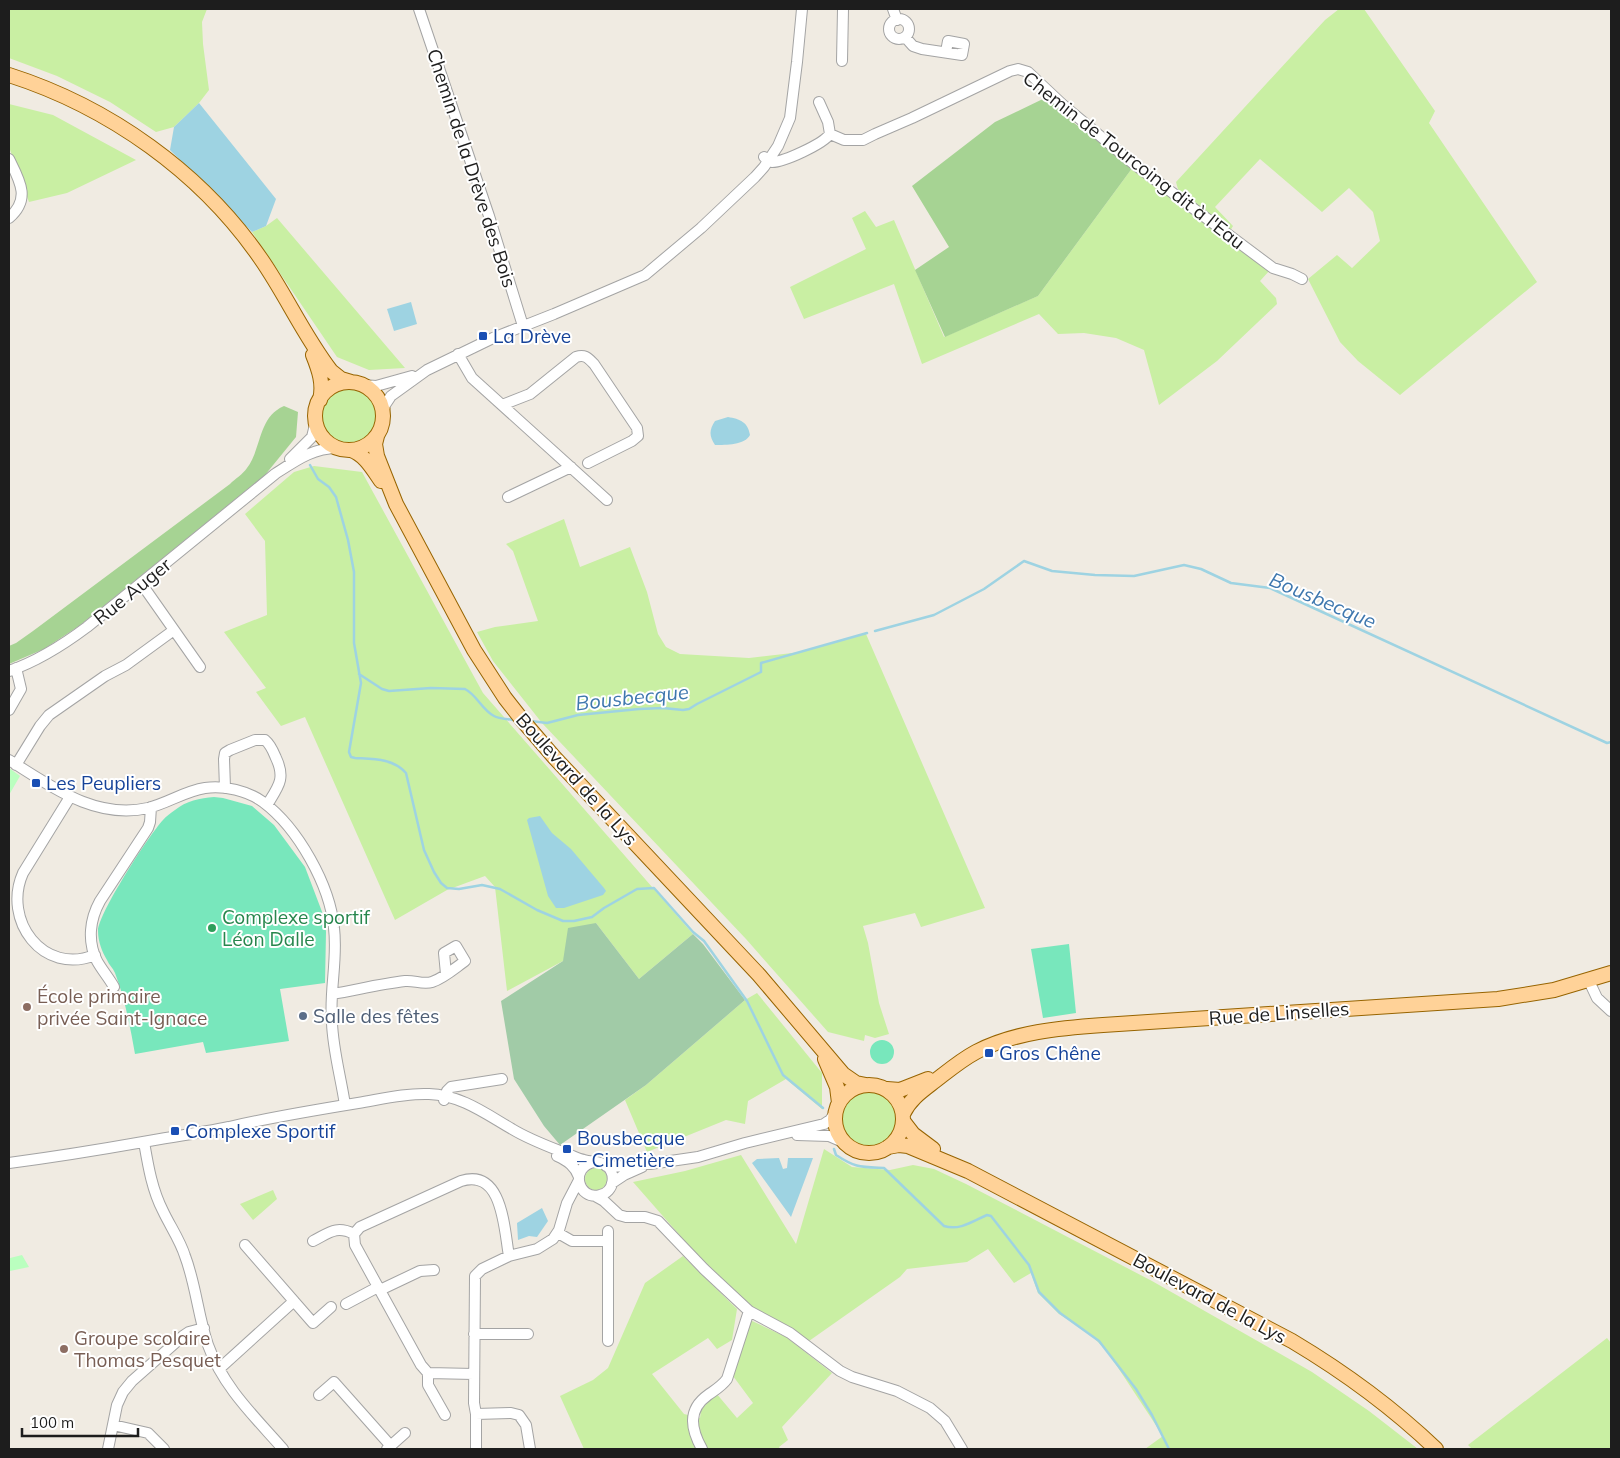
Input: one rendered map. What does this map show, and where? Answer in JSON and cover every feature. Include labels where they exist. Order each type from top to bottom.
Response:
[{"type":"main road","points":[[9,74],[38,85],[87,108],[130,132],[152,147],[196,183],[224,211],[270,271],[331,371],[341,379],[370,390],[378,398],[383,414],[382,425],[377,436],[366,446],[345,449],[328,442],[322,436],[316,421],[316,412],[322,389],[320,374],[297,318]]},
{"type":"main road","points":[[9,80],[57,94]]},
{"type":"main road","points":[[320,400],[331,388],[343,383],[357,384]]},
{"type":"main road","name":"Boulevard de la Lys","points":[[377,436],[375,444],[377,456],[396,504]]},
{"type":"main road","name":"Boulevard de la Lys","points":[[345,449],[360,454],[396,504],[479,658],[522,721],[759,975],[845,1076],[856,1084],[866,1085]]},
{"type":"main road","name":"Rue de Linselles","points":[[903,1117],[913,1098],[951,1068],[978,1051],[997,1043],[1029,1034],[1062,1028],[1108,1024],[1491,1000],[1547,992],[1611,973]]},
{"type":"main road","name":"Boulevard de la Lys","points":[[800,1024],[828,1066],[838,1090],[838,1107]]},
{"type":"main road","name":"Rue de Linselles","points":[[887,1089],[896,1090],[908,1087],[951,1068]]},
{"type":"main road","points":[[866,1085],[875,1085],[887,1089],[898,1100],[903,1117],[899,1136],[888,1147],[877,1152],[864,1152],[852,1148],[845,1143],[836,1128],[838,1107],[850,1090],[866,1085]]},
{"type":"main road","name":"Boulevard de la Lys","points":[[903,1117],[908,1128],[920,1140],[968,1171]]},
{"type":"main road","name":"Boulevard de la Lys","points":[[888,1147],[896,1145],[908,1146],[968,1171],[1260,1323],[1314,1353],[1346,1374],[1380,1400],[1436,1449]]},
{"type":"street","name":"Chemin de la Drève des Bois","points":[[419,9],[489,216],[523,326]]},
{"type":"street","points":[[795,9],[795,74]]},
{"type":"street","points":[[383,414],[387,400],[395,391],[427,370],[458,354],[645,275],[701,229],[746,184],[766,159],[794,90],[802,9]]},
{"type":"street","points":[[842,61],[843,9]]},
{"type":"street","points":[[893,9],[897,20]]},
{"type":"street","points":[[897,20],[903,20],[908,25],[909,31],[905,37],[896,39],[890,32],[890,25],[897,20]]},
{"type":"street","points":[[905,37],[917,48],[946,52]]},
{"type":"street","name":"Chemin de Tourcoing dit à l'Eau","points":[[830,134],[844,140],[863,140],[1010,71],[1023,70],[1028,72],[1062,104],[1124,156],[1273,268],[1302,279]]},
{"type":"street","points":[[766,159],[775,162],[783,160],[822,142],[830,134],[828,122],[819,102]]},
{"type":"street","points":[[9,159],[17,177],[22,196],[21,204],[9,218]]},
{"type":"street","points":[[458,354],[472,378],[607,500]]},
{"type":"street","points":[[502,405],[530,394],[576,357],[586,356],[594,364],[638,428],[638,436],[632,441],[588,463]]},
{"type":"street","points":[[357,384],[371,387],[383,385],[427,370]]},
{"type":"street","name":"Rue Auger","points":[[9,710],[20,688],[13,670],[68,641],[275,474],[308,441],[314,432],[316,421]]},
{"type":"street","name":"Rue Auger","points":[[275,474],[312,452],[325,448],[345,449]]},
{"type":"street","points":[[508,497],[571,467]]},
{"type":"street","points":[[141,583],[200,667]]},
{"type":"street","points":[[174,630],[126,665],[105,676],[49,716],[12,762],[70,797],[90,805],[110,809],[129,810],[151,807],[197,789],[209,788],[225,788],[254,797],[267,805],[283,822],[312,861],[323,883],[329,903],[334,926],[335,962],[332,994],[332,1028],[345,1105]]},
{"type":"street","points":[[225,788],[225,753],[255,740],[265,740],[270,745],[280,766],[281,774],[279,784],[267,805]]},
{"type":"street","points":[[70,797],[23,873],[13,903],[24,928],[42,950],[58,958],[69,960],[82,960],[95,955]]},
{"type":"street","points":[[114,987],[95,955],[91,933],[95,911],[148,828],[151,807]]},
{"type":"street","points":[[332,994],[404,981],[427,983],[446,974]]},
{"type":"street","points":[[1589,981],[1596,998],[1611,1011]]},
{"type":"street","points":[[444,1098],[451,1087],[502,1079]]},
{"type":"street","points":[[9,1163],[144,1142],[397,1096],[430,1094],[444,1098],[524,1142],[561,1158],[574,1167],[582,1189],[604,1201],[614,1212],[626,1217],[650,1218],[661,1224],[748,1311],[790,1333],[846,1374],[897,1391],[926,1405],[945,1421],[962,1449]]},
{"type":"street","points":[[444,1098],[457,1099],[475,1107],[539,1143],[579,1159],[599,1162],[613,1167],[698,1157],[824,1124],[832,1118],[838,1107]]},
{"type":"street","points":[[774,1136],[829,1136],[845,1143]]},
{"type":"street","points":[[144,1142],[151,1177],[158,1199],[184,1252],[192,1275],[208,1345],[219,1369],[232,1390],[283,1449]]},
{"type":"street","points":[[476,1449],[474,1276],[482,1269],[509,1256],[537,1249],[550,1242],[558,1233],[567,1203],[583,1167],[594,1162]]},
{"type":"street","points":[[564,1214],[574,1201],[592,1195],[602,1195],[631,1172],[650,1164]]},
{"type":"street","points":[[606,1166],[612,1174],[610,1204],[614,1212]]},
{"type":"street","points":[[474,1374],[428,1372],[421,1365],[354,1243],[354,1234],[360,1227],[461,1181],[473,1178],[490,1186],[496,1197],[501,1210],[509,1256]]},
{"type":"street","points":[[313,1241],[338,1229],[354,1234]]},
{"type":"street","points":[[558,1233],[572,1241],[608,1236],[608,1341]]},
{"type":"street","points":[[245,1245],[313,1323],[331,1307]]},
{"type":"street","points":[[346,1304],[424,1270],[434,1270]]},
{"type":"street","points":[[219,1369],[294,1302]]},
{"type":"street","points":[[702,1449],[694,1434],[693,1417],[703,1399],[720,1387],[727,1379],[748,1311]]},
{"type":"street","points":[[108,1449],[118,1400],[129,1384],[188,1332],[204,1328]]},
{"type":"street","points":[[474,1334],[528,1334]]},
{"type":"street","points":[[428,1372],[428,1385],[445,1415]]},
{"type":"street","points":[[319,1395],[334,1382],[388,1447],[405,1433]]},
{"type":"street","points":[[476,1414],[511,1413],[519,1415],[526,1425],[530,1449]]},
{"type":"street","points":[[113,1425],[148,1433],[164,1449]]},
{"type":"green space","points":[[9,9],[207,9],[202,22],[209,90],[199,103],[174,127],[156,132],[110,102],[57,76],[9,58]]},
{"type":"green space","points":[[1339,9],[1364,9],[1435,111],[1429,123],[1537,282],[1400,395],[1358,361],[1340,342],[1308,279],[1337,255],[1352,268],[1380,241],[1373,212],[1349,188],[1322,212],[1260,159],[1215,207],[1233,226],[1230,231],[1179,193],[1176,182],[1325,20]]},
{"type":"green space","points":[[1047,97],[1074,123],[1133,167],[1038,296],[945,337],[915,270],[949,247],[912,186],[995,122]]},
{"type":"green space","points":[[9,104],[53,115],[136,160],[67,193],[29,202],[9,147]]},
{"type":"green space","points":[[1133,167],[1270,270],[1260,281],[1276,298],[1277,304],[1217,361],[1159,405],[1144,350],[1116,338],[1084,333],[1058,334],[1039,314],[922,364],[894,284],[804,319],[790,287],[866,249],[852,218],[865,211],[876,227],[894,220],[944,337],[1038,296]]},
{"type":"green space","points":[[277,218],[405,368],[369,370],[337,357],[252,232],[266,226]]},
{"type":"green space","points":[[349,388],[365,393],[373,401],[378,417],[373,433],[365,441],[349,446],[333,441],[325,433],[320,417],[325,401],[333,393]]},
{"type":"green space","points":[[284,406],[298,412],[296,437],[265,475],[79,626],[44,649],[9,664],[9,646],[33,631],[241,474],[252,460],[269,418]]},
{"type":"green space","points":[[314,466],[362,472],[483,693],[693,934],[639,979],[596,923],[563,961],[507,991],[495,887],[485,876],[447,890],[395,920],[305,717],[281,726],[256,692],[266,688],[224,632],[267,615],[265,541],[245,514],[294,472]]},
{"type":"green space","points":[[564,519],[580,567],[630,547],[647,592],[658,634],[666,647],[680,654],[749,658],[801,652],[866,634],[985,908],[921,927],[915,913],[863,926],[879,1003],[889,1034],[875,1038],[865,1035],[864,1041],[828,1032],[746,939],[542,723],[493,661],[477,632],[495,627],[538,621],[513,551],[506,544]]},
{"type":"green space","points":[[9,768],[20,776],[9,795]]},
{"type":"green space","name":"Complexe sportif Léon Dalle","points":[[214,797],[252,806],[274,825],[305,867],[324,917],[326,932],[325,983],[280,989],[289,1041],[206,1053],[203,1042],[135,1054],[119,983],[103,954],[98,931],[100,922],[125,875],[164,819],[188,802]]},
{"type":"green space","points":[[596,923],[639,979],[693,934],[703,944],[745,1000],[646,1085],[560,1145],[544,1126],[514,1079],[501,1001],[563,961],[568,928]]},
{"type":"green space","points":[[1069,944],[1076,1013],[1043,1018],[1031,949]]},
{"type":"green space","points":[[757,993],[822,1073],[822,1109],[786,1079],[748,1101],[745,1124],[726,1120],[647,1152],[625,1100],[646,1085],[745,1000]]},
{"type":"green space","points":[[882,1040],[891,1043],[894,1052],[891,1061],[882,1064],[873,1061],[870,1052],[873,1043]]},
{"type":"green space","points":[[869,1090],[885,1095],[893,1103],[898,1119],[893,1135],[885,1143],[869,1148],[853,1143],[845,1135],[840,1119],[845,1103],[853,1095]]},
{"type":"green space","points":[[824,1149],[852,1167],[890,1170],[913,1165],[934,1169],[966,1184],[1152,1281],[1312,1372],[1369,1411],[1418,1449],[1145,1449],[1163,1436],[1107,1351],[1088,1332],[1059,1314],[1038,1293],[1031,1273],[1014,1283],[988,1249],[967,1262],[907,1269],[900,1277],[809,1341],[748,1304],[690,1247],[633,1182],[685,1171],[741,1155],[796,1244]]},
{"type":"green space","points":[[596,1168],[604,1171],[607,1179],[604,1187],[596,1190],[588,1187],[585,1179],[588,1171]]},
{"type":"green space","points":[[273,1190],[277,1199],[253,1220],[240,1204]]},
{"type":"green space","points":[[22,1255],[29,1267],[10,1271],[10,1258]]},
{"type":"green space","points":[[683,1256],[737,1309],[732,1340],[717,1349],[708,1338],[652,1374],[684,1414],[700,1418],[701,1410],[716,1393],[737,1418],[753,1403],[733,1376],[750,1320],[786,1337],[832,1373],[782,1427],[788,1440],[779,1447],[780,1449],[584,1449],[560,1396],[593,1380],[608,1368],[645,1283]]},
{"type":"green space","points":[[1607,1338],[1611,1343],[1611,1449],[1472,1449],[1468,1445]]},
{"type":"water","points":[[199,103],[276,199],[266,226],[252,232],[170,150],[174,127]]},
{"type":"water","points":[[411,302],[417,324],[394,331],[387,309]]},
{"type":"water","points":[[728,417],[743,422],[750,435],[740,443],[715,445],[711,433],[713,424],[715,421]]},
{"type":"water","points":[[540,816],[552,833],[571,849],[604,888],[606,891],[603,895],[564,908],[556,908],[548,896],[527,820]]},
{"type":"water","points":[[779,1158],[783,1169],[787,1168],[788,1158],[813,1158],[791,1217],[752,1163],[757,1159]]},
{"type":"water","points":[[542,1208],[548,1221],[537,1237],[529,1236],[518,1240],[517,1223]]},
{"type":"waterway","points":[[310,465],[318,479],[329,487],[336,497],[348,540],[354,572],[354,643],[361,683],[349,752],[351,757],[376,759],[395,764],[406,773],[424,850],[441,883],[447,888],[459,889],[482,885],[500,889],[537,910],[563,921],[574,921],[592,917],[637,889],[654,888],[693,932],[704,941],[747,1001],[783,1075],[823,1108]]},
{"type":"waterway","name":"Bousbecque","points":[[875,631],[934,615],[984,589],[1024,561],[1052,571],[1134,576],[1184,565],[1201,569],[1231,583],[1270,588],[1607,743],[1611,742]]},
{"type":"waterway","name":"Bousbecque","points":[[531,721],[547,723],[578,715],[639,709],[689,709],[761,672],[761,663],[867,633]]},
{"type":"waterway","name":"Bousbecque","points":[[359,674],[382,689],[389,691],[431,688],[465,689],[494,716],[513,720]]},
{"type":"waterway","points":[[834,1149],[836,1155],[854,1165],[884,1168],[944,1226],[961,1226],[987,1215],[991,1216],[1029,1265],[1039,1292],[1060,1313],[1099,1341],[1136,1389],[1169,1449]]},
{"type":"place","name":"La Drève","points":[[483,336]]},
{"type":"place","name":"Les Peupliers","points":[[36,783]]},
{"type":"place","name":"Complexe sportif Léon Dalle","points":[[212,928]]},
{"type":"place","name":"École primaire privée Saint-Ignace","points":[[27,1007]]},
{"type":"place","name":"Salle des fêtes","points":[[303,1016]]},
{"type":"place","name":"Gros Chêne","points":[[989,1053]]},
{"type":"place","name":"Complexe Sportif","points":[[175,1131]]},
{"type":"place","name":"Bousbecque – Cimetière","points":[[567,1149]]},
{"type":"place","name":"Groupe scolaire Thomas Pesquet","points":[[64,1349]]}]
